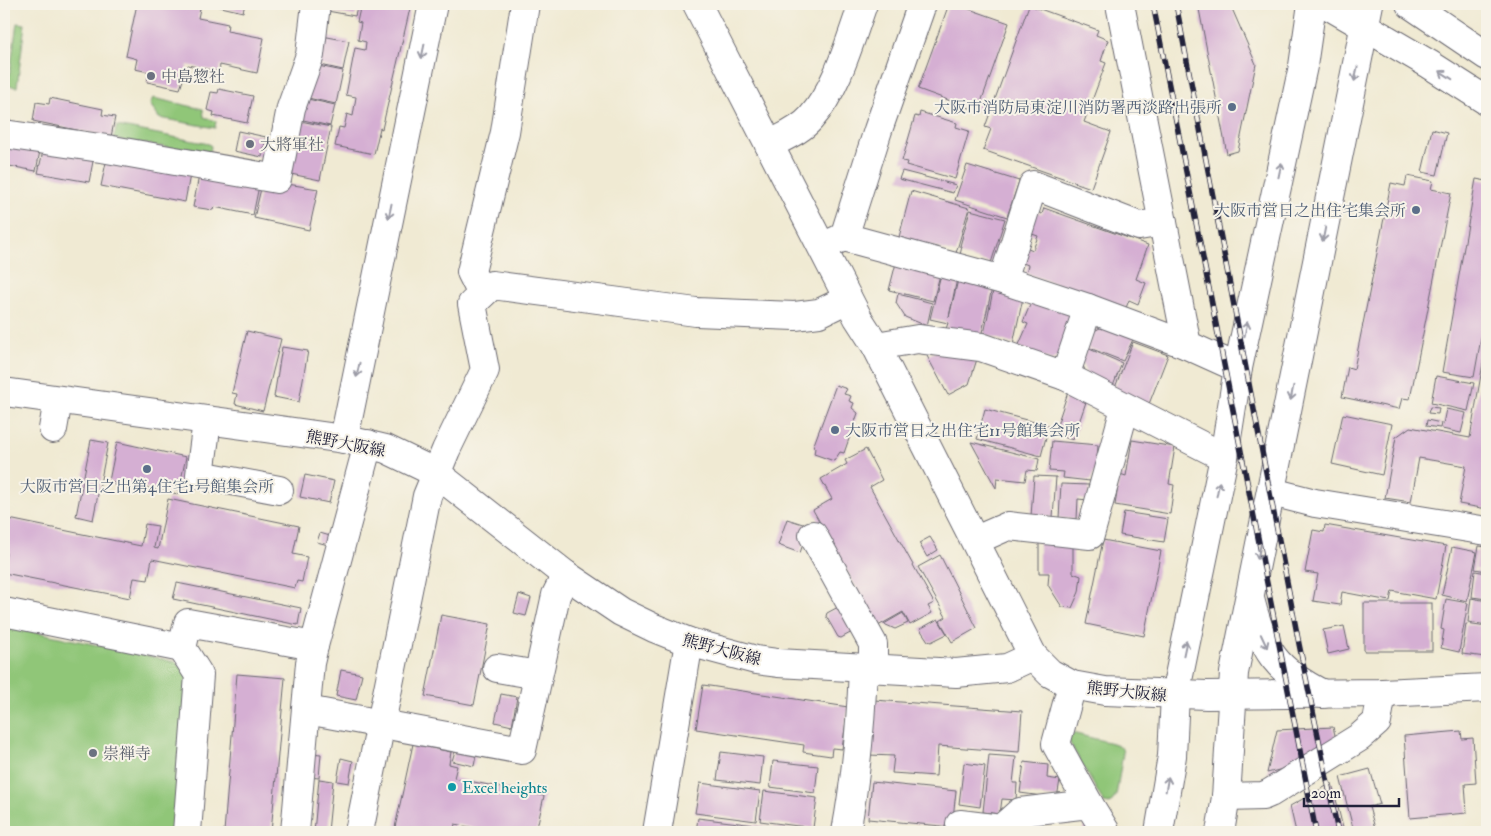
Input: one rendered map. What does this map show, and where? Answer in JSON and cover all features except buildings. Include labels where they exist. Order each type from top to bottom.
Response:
[{"type":"street","points":[[4,134],[107,149],[277,179],[291,108],[310,55],[316,4]]},
{"type":"street","points":[[295,832],[310,663],[356,442],[433,4]]},
{"type":"street","points":[[482,294],[471,272],[505,132],[525,4]]},
{"type":"street","points":[[697,4],[769,145],[833,242],[848,299],[876,346],[976,540],[1033,656]]},
{"type":"street","points":[[769,145],[800,128],[810,119],[821,104],[842,62],[863,4]]},
{"type":"street","points":[[833,242],[878,130],[922,4]]},
{"type":"street","points":[[1120,4],[1187,345]]},
{"type":"street","points":[[1159,832],[1172,756],[1175,695],[1224,457],[1238,368],[1303,66],[1312,4]]},
{"type":"street","points":[[1326,4],[1368,15],[1487,101]]},
{"type":"street","points":[[1410,4],[1431,14],[1487,56]]},
{"type":"street","points":[[1220,832],[1226,797],[1234,673],[1368,15]]},
{"type":"street","points":[[1003,280],[1033,185],[1139,226],[1163,222]]},
{"type":"street","points":[[833,242],[1003,280],[1088,308],[1187,345],[1238,368]]},
{"type":"street","points":[[359,832],[381,722],[386,648],[427,496],[485,370],[472,304],[492,285],[696,312],[795,316],[819,313],[848,299]]},
{"type":"street","points":[[1065,376],[1088,308]]},
{"type":"street","points":[[876,346],[918,339],[941,340],[980,347],[1065,376],[1224,457]]},
{"type":"street","name":"熊野大阪線","points":[[4,392],[356,442],[402,456],[436,473],[566,575],[621,612],[689,642],[756,660],[820,667],[956,673],[1007,668],[1033,656],[1050,673],[1072,684],[1105,691],[1175,695],[1382,693],[1487,688]]},
{"type":"street","points":[[53,429],[58,400]]},
{"type":"street","points":[[976,540],[1008,526],[1090,535],[1125,408]]},
{"type":"street","points":[[207,420],[200,475],[279,490]]},
{"type":"street","points":[[1272,492],[1315,503],[1487,531]]},
{"type":"street","points":[[813,535],[873,644],[868,668],[853,792],[846,832]]},
{"type":"street","points":[[307,710],[381,722],[522,750],[556,595],[566,575]]},
{"type":"street","points":[[1249,595],[1257,624],[1270,653],[1282,669],[1299,682],[1323,694]]},
{"type":"street","points":[[4,612],[182,648]]},
{"type":"street","points":[[187,832],[199,675],[182,648],[188,623],[314,646]]},
{"type":"street","points":[[657,832],[689,642]]},
{"type":"street","points":[[497,668],[538,675]]},
{"type":"street","points":[[1072,684],[1056,744],[1106,832]]},
{"type":"street","points":[[1226,797],[1263,796],[1270,793],[1360,737],[1377,722],[1382,693]]},
{"type":"street","points":[[960,824],[1001,829],[1020,812],[1089,804]]},
{"type":"green space","points":[[17,23],[25,24],[17,87],[8,86]]},
{"type":"green space","points":[[153,98],[203,109],[204,117],[216,121],[215,128],[159,118],[150,104]]},
{"type":"green space","points":[[117,126],[209,144],[211,146],[210,154],[113,139]]},
{"type":"green space","name":"崇禅寺","points":[[4,625],[176,662],[190,673],[176,832],[4,832]]},
{"type":"green space","points":[[1072,733],[1116,744],[1122,748],[1123,753],[1116,796],[1110,804],[1104,803],[1067,738]]},
{"type":"railway","points":[[1153,4],[1316,832]]},
{"type":"railway","points":[[1176,4],[1299,644],[1338,832]]},
{"type":"place","name":"中島惣社","points":[[151,76]]},
{"type":"place","name":"大阪市消防局東淀川消防署西淡路出張所","points":[[1232,107]]},
{"type":"place","name":"大將軍社","points":[[250,144]]},
{"type":"place","name":"大阪市営日之出住宅集会所","points":[[1416,210]]},
{"type":"place","name":"大阪市営日之出住宅11号館集会所","points":[[835,430]]},
{"type":"place","name":"大阪市営日之出第4住宅1号館集会所","points":[[147,469]]},
{"type":"place","name":"崇禅寺","points":[[93,753]]},
{"type":"place","name":"Excel heights","points":[[452,787]]}]
